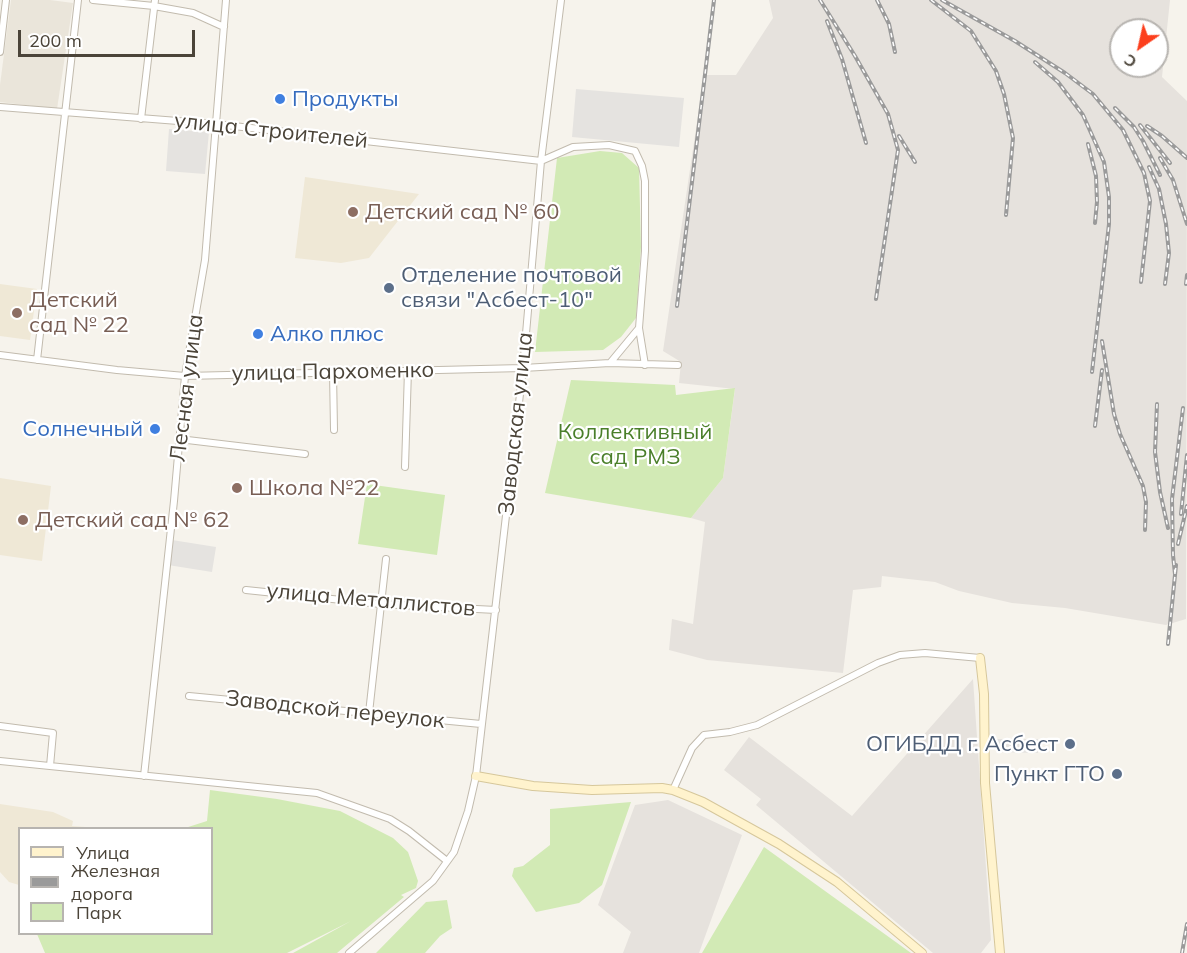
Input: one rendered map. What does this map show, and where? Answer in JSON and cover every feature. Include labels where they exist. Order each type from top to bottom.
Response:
[{"type":"street","points":[[0,52],[6,0]]},
{"type":"street","points":[[37,360],[78,0]]},
{"type":"street","points":[[93,0],[155,3],[193,13],[224,27]]},
{"type":"street","name":"Лесная улица","points":[[144,776],[185,376],[205,260],[226,0]]},
{"type":"street","name":"Заводская улица","points":[[349,953],[433,881],[454,852],[476,776],[523,368],[541,161],[561,0]]},
{"type":"street","points":[[141,119],[155,3]]},
{"type":"street","name":"улица Строителей","points":[[0,107],[216,124],[541,161]]},
{"type":"street","points":[[541,161],[573,147],[609,145],[635,151],[642,166],[645,181],[645,251],[639,328],[645,365]]},
{"type":"street","points":[[610,363],[639,328]]},
{"type":"street","name":"улица Пархоменко","points":[[0,355],[185,376],[523,368],[610,363],[678,365]]},
{"type":"street","points":[[405,467],[408,370]]},
{"type":"street","points":[[333,372],[334,430]]},
{"type":"street","points":[[179,439],[305,454]]},
{"type":"street","points":[[369,713],[386,560]]},
{"type":"street","name":"улица Металлистов","points":[[246,590],[380,604],[496,610]]},
{"type":"street","points":[[673,790],[692,748],[704,735],[730,732],[757,725],[878,663],[900,655],[925,653],[980,658],[984,694],[985,783],[1000,953]]},
{"type":"street","name":"Заводской переулок","points":[[189,696],[481,724]]},
{"type":"street","points":[[0,726],[53,733],[50,766]]},
{"type":"street","points":[[0,761],[317,792],[390,819],[447,861]]},
{"type":"street","points":[[476,776],[533,786],[592,790],[662,788],[673,790],[703,802],[779,844],[818,869],[837,882],[922,953]]},
{"type":"shaded area","points":[[11,0],[50,0],[73,3],[57,109],[0,102],[0,85]]},
{"type":"shaded area","points":[[769,0],[1170,0],[1168,18],[1109,18],[1109,78],[1163,78],[1187,101],[1186,619],[1166,625],[1065,608],[1012,603],[959,591],[935,582],[882,576],[881,587],[853,590],[843,673],[707,660],[669,650],[672,619],[693,624],[705,522],[691,518],[723,478],[735,389],[679,383],[681,362],[663,351],[704,75],[736,75],[773,18]]},
{"type":"shaded area","points":[[576,89],[684,98],[679,147],[572,137]]},
{"type":"shaded area","points":[[169,129],[209,132],[205,174],[166,171]]},
{"type":"shaded area","name":"Детский сад № 60","points":[[305,177],[419,194],[369,258],[341,263],[295,258]]},
{"type":"shaded area","name":"Детский сад № 22","points":[[0,284],[37,289],[30,340],[0,336]]},
{"type":"shaded area","name":"Детский сад № 62","points":[[0,478],[51,486],[42,561],[0,555]]},
{"type":"shaded area","points":[[172,540],[216,547],[212,572],[168,565]]},
{"type":"shaded area","points":[[973,679],[991,940],[981,953],[933,953],[756,805],[761,799],[724,770],[749,737],[852,816]]},
{"type":"shaded area","points":[[996,739],[1038,739],[1038,753],[996,752]]},
{"type":"shaded area","points":[[668,800],[742,835],[699,953],[623,953],[631,932],[598,905],[635,805]]},
{"type":"shaded area","points":[[0,804],[53,812],[73,821],[72,826],[86,827],[18,827],[18,885],[9,882],[0,872]]},
{"type":"green space","points":[[600,151],[622,153],[639,168],[641,247],[636,318],[621,337],[603,350],[535,352],[557,158]]},
{"type":"green space","name":"Коллективный сад РМЗ","points":[[571,380],[675,385],[676,395],[735,388],[723,478],[691,518],[545,493]]},
{"type":"green space","points":[[367,484],[445,495],[437,555],[358,544]]},
{"type":"green space","points":[[210,790],[340,811],[393,838],[408,852],[418,881],[416,888],[401,895],[404,897],[337,953],[293,953],[351,921],[287,953],[45,953],[37,935],[213,935],[213,827],[188,827],[207,821]]},
{"type":"green space","points":[[631,802],[602,885],[579,903],[536,912],[512,876],[514,868],[523,866],[550,845],[550,809]]},
{"type":"green space","points":[[764,847],[911,953],[702,953]]},
{"type":"green space","points":[[447,900],[452,928],[440,936],[425,953],[376,953],[426,902]]},
{"type":"railway","points":[[677,306],[714,0]]},
{"type":"railway","points":[[820,0],[888,114],[898,150],[876,299]]},
{"type":"railway","points":[[877,0],[889,24],[895,52]]},
{"type":"railway","points":[[931,0],[971,31],[996,71],[1004,94],[1013,138],[1006,215]]},
{"type":"railway","points":[[942,0],[1015,41],[1065,73],[1093,94],[1123,130],[1144,173],[1150,201],[1141,282]]},
{"type":"railway","points":[[827,21],[842,59],[866,143]]},
{"type":"railway","points":[[1035,62],[1058,82],[1083,115],[1104,162],[1109,197],[1109,224],[1092,372]]},
{"type":"railway","points":[[1115,108],[1134,127],[1160,175]]},
{"type":"railway","points":[[1140,125],[1170,163]]},
{"type":"railway","points":[[1147,126],[1187,158]]},
{"type":"railway","points":[[899,136],[915,162]]},
{"type":"railway","points":[[1088,144],[1096,176],[1095,223]]},
{"type":"railway","points":[[1160,158],[1173,180],[1187,224]]},
{"type":"railway","points":[[1149,167],[1159,189],[1166,224],[1169,253],[1165,284]]},
{"type":"railway","points":[[1186,284],[1187,275]]},
{"type":"railway","points":[[1102,341],[1114,414],[1120,434],[1143,486],[1146,502],[1145,530]]},
{"type":"railway","points":[[1095,426],[1102,370]]},
{"type":"railway","points":[[1157,404],[1155,452],[1160,492],[1168,528]]},
{"type":"railway","points":[[1175,574],[1172,499],[1183,408]]},
{"type":"railway","points":[[1181,514],[1187,455]]},
{"type":"railway","points":[[1178,544],[1187,506]]},
{"type":"railway","points":[[1168,644],[1176,565]]},
{"type":"railway","points":[[1182,953],[1187,924]]},
{"type":"place","name":"Продукты","points":[[280,99]]},
{"type":"place","name":"Детский сад № 60","points":[[353,212]]},
{"type":"place","name":"Отделение почтовой связи \"Асбест-10\"","points":[[389,288]]},
{"type":"place","name":"Детский сад № 22","points":[[17,313]]},
{"type":"place","name":"Алко плюс","points":[[258,334]]},
{"type":"place","name":"Солнечный","points":[[155,429]]},
{"type":"place","name":"Школа №22","points":[[237,488]]},
{"type":"place","name":"Детский сад № 62","points":[[23,520]]},
{"type":"place","name":"ОГИБДД г. Асбест","points":[[1070,744]]},
{"type":"place","name":"Пункт ГТО","points":[[1117,774]]}]
